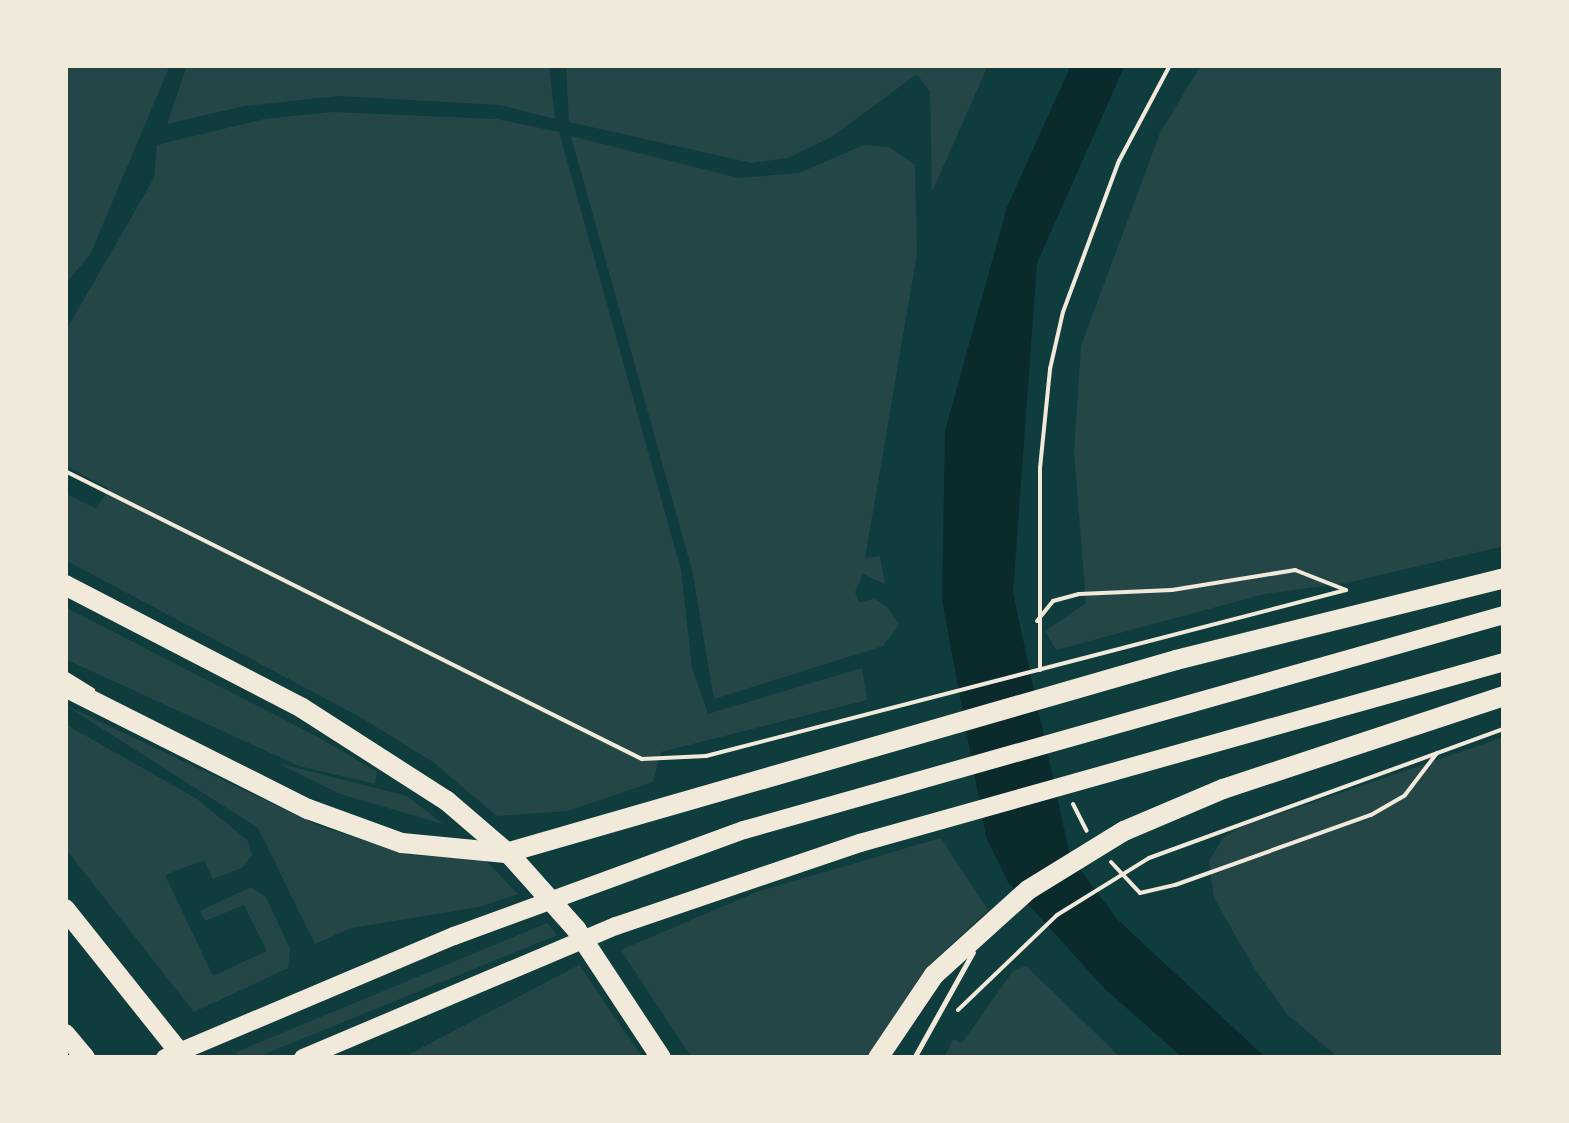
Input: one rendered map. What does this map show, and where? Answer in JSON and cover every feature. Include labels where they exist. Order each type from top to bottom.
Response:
[{"type":"highway","points":[[65,688],[129,716],[308,809],[376,834],[506,853],[680,807],[862,748],[1176,660],[1504,578]]},
{"type":"highway","points":[[65,585],[367,746],[511,856],[609,974],[661,1058]]},
{"type":"highway","points":[[165,1058],[626,870],[859,798],[1504,615]]},
{"type":"highway","points":[[304,1058],[616,926],[860,843],[1504,662]]},
{"type":"highway","points":[[878,1058],[934,975],[1028,890],[1124,831],[1223,789],[1504,696]]},
{"type":"highway","points":[[65,909],[184,1058]]},
{"type":"highway","points":[[65,1034],[85,1058]]},
{"type":"lane","points":[[65,673],[129,716]]},
{"type":"lane","points":[[914,1058],[995,921]]},
{"type":"path","points":[[65,471],[642,759],[706,756],[1346,590],[1295,570],[1172,590],[1079,594],[1053,601],[1036,622],[1040,468],[1063,312],[1118,161],[1170,65]]},
{"type":"path","points":[[954,1014],[1057,914],[1149,858],[1504,729]]},
{"type":"path","points":[[1140,893],[1371,814],[1405,796],[1437,753]]},
{"type":"shaded area","points":[[65,65],[170,65],[90,255],[65,284]]},
{"type":"shaded area","points":[[187,65],[549,65],[555,119],[500,105],[338,96],[244,106],[167,124]]},
{"type":"shaded area","points":[[566,65],[988,65],[932,192],[930,92],[917,74],[833,136],[788,158],[752,163],[569,122]]},
{"type":"shaded area","points":[[1071,65],[1125,65],[1037,263],[1013,593],[1070,856],[1117,919],[1266,1058],[1183,1058],[1104,988],[1008,882],[986,837],[942,600],[945,431],[1007,207]]},
{"type":"shaded area","points":[[1201,65],[1504,65],[1504,546],[1346,583],[1265,594],[1056,650],[1045,631],[1086,603],[1074,452],[1081,346],[1160,133]]},
{"type":"shaded area","points":[[332,112],[497,119],[559,132],[681,570],[692,668],[708,714],[862,668],[867,700],[661,752],[653,782],[567,811],[497,816],[433,762],[362,718],[65,560],[65,493],[96,509],[109,489],[65,465],[65,332],[154,178],[157,145],[264,119]]},
{"type":"shaded area","points":[[571,136],[739,178],[799,173],[864,145],[889,147],[915,165],[917,254],[865,558],[880,556],[885,584],[863,574],[855,592],[859,602],[875,599],[887,607],[899,625],[883,646],[714,699],[692,570]]},
{"type":"shaded area","points":[[65,607],[318,737],[377,772],[375,784],[299,766],[65,659]]},
{"type":"shaded area","points":[[65,705],[319,826],[409,855],[484,859],[518,894],[479,907],[351,928],[315,944],[258,828]]},
{"type":"shaded area","points":[[65,724],[197,799],[248,841],[252,855],[242,868],[213,879],[204,860],[165,875],[213,976],[267,951],[244,905],[205,921],[200,911],[251,887],[266,897],[290,949],[288,968],[194,1012],[65,848]]},
{"type":"shaded area","points":[[1504,737],[1504,1058],[1339,1058],[1287,1014],[1254,968],[1214,898],[1209,861],[1223,838],[1241,827]]},
{"type":"shaded area","points":[[277,763],[407,796],[443,824],[340,794]]},
{"type":"shaded area","points":[[941,838],[988,910],[930,965],[869,1058],[692,1058],[621,950],[759,891]]},
{"type":"shaded area","points":[[547,923],[557,935],[255,1058],[234,1053]]},
{"type":"shaded area","points":[[579,965],[643,1058],[402,1058]]},
{"type":"shaded area","points":[[1026,966],[1121,1058],[944,1058],[953,1039],[962,1043],[1013,971]]}]
